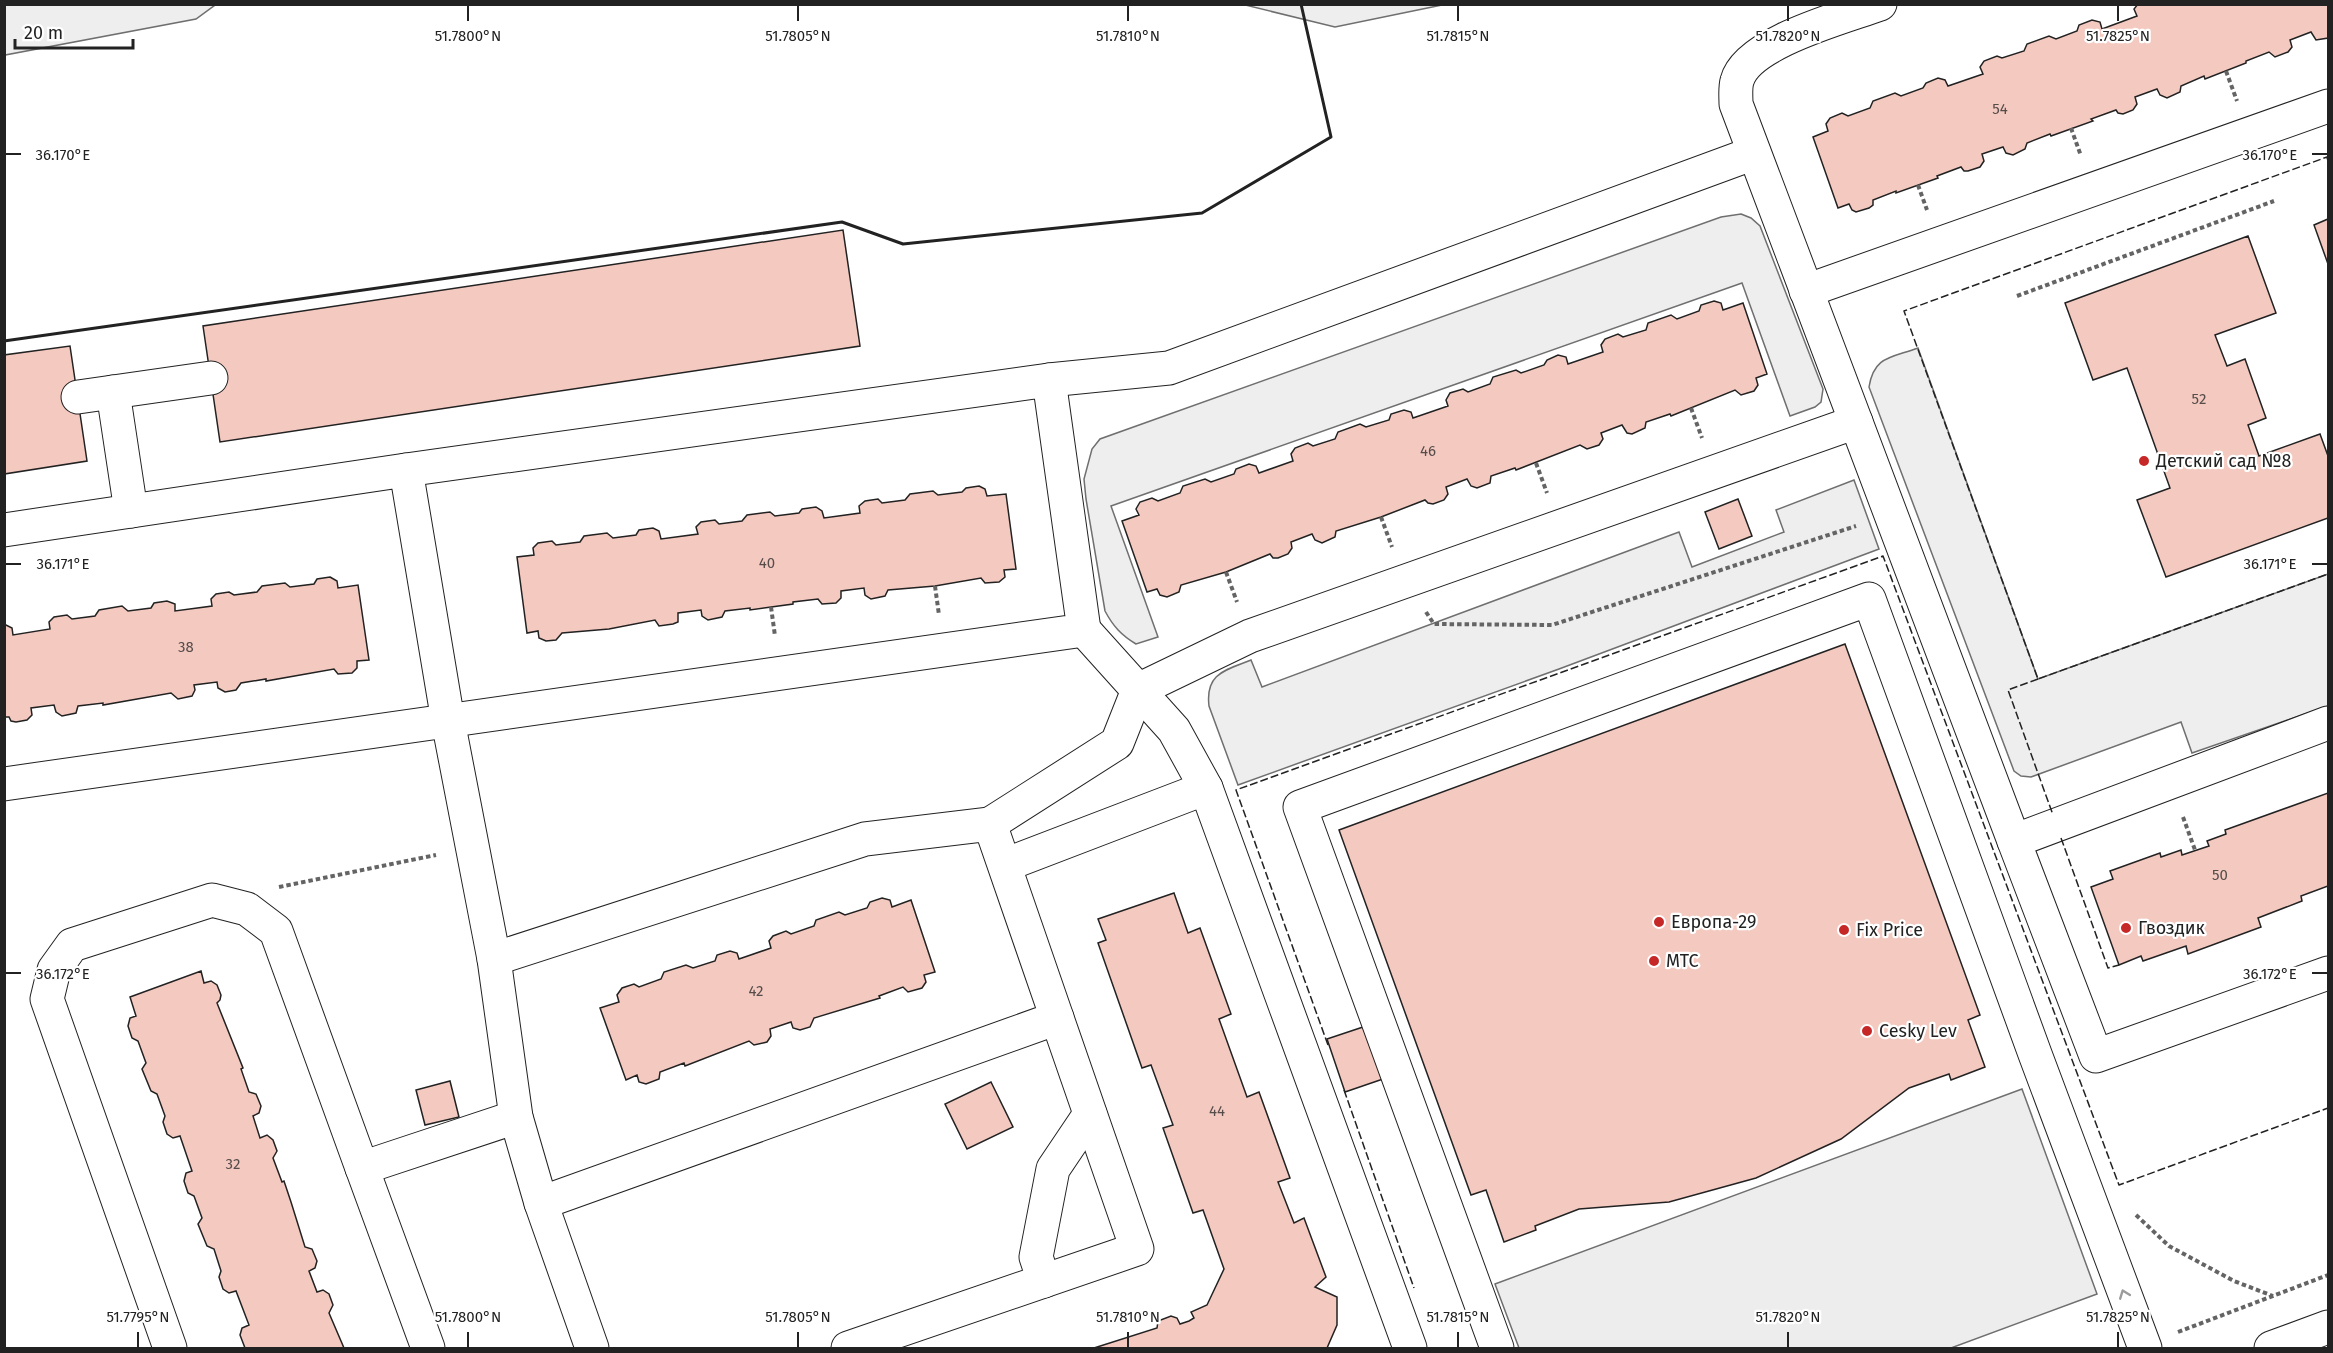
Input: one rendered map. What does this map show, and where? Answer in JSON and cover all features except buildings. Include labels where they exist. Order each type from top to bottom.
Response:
[{"type":"main road","points":[[1880,4],[1787,37],[1750,61],[1737,80],[1736,104],[2096,1056],[2328,973]]},
{"type":"main road","points":[[1806,291],[2328,106]]},
{"type":"main road","points":[[4,530],[406,470],[1049,380],[1169,368],[1754,153]]},
{"type":"main road","points":[[78,397],[211,378]]},
{"type":"main road","points":[[1049,380],[1084,630],[1174,730],[1206,788],[1410,1348]]},
{"type":"main road","points":[[112,392],[131,511]]},
{"type":"main road","points":[[494,959],[865,839],[990,824],[1117,743],[1138,690],[1250,636],[1856,422]]},
{"type":"main road","points":[[406,470],[448,721],[494,959],[516,1118],[541,1203],[592,1348]]},
{"type":"main road","points":[[1497,1348],[1300,807],[1869,599],[2100,1231],[2145,1347]]},
{"type":"main road","points":[[4,784],[1084,630]]},
{"type":"main road","points":[[2014,842],[2328,723]]},
{"type":"main road","points":[[1005,865],[1206,788]]},
{"type":"main road","points":[[848,1348],[1137,1249],[990,824]]},
{"type":"main road","points":[[170,1348],[47,999],[54,970],[72,945],[212,900],[247,909],[276,931],[428,1348]]},
{"type":"main road","points":[[541,1203],[1057,1018]]},
{"type":"main road","points":[[1044,1281],[1036,1257],[1053,1169],[1090,1114]]},
{"type":"main road","points":[[362,1168],[516,1118]]},
{"type":"main road","points":[[2271,1348],[2328,1327]]},
{"type":"main road","points":[[2310,1348],[2328,1333]]},
{"type":"path","points":[[2017,296],[2274,201]]},
{"type":"path","points":[[1405,581],[1434,624],[1552,625],[1890,515]]},
{"type":"path","points":[[233,905],[236,896],[472,848]]},
{"type":"path","points":[[2135,1214],[2169,1246],[2235,1281],[2273,1296]]},
{"type":"path","points":[[2145,1347],[2328,1275]]},
{"type":"shaded area","points":[[5,4],[215,5],[196,19],[5,55]]},
{"type":"shaded area","points":[[1245,4],[1442,5],[1335,27]]},
{"type":"shaded area","points":[[1741,214],[1751,218],[1760,226],[1823,389],[1821,402],[1815,407],[1790,416],[1742,283],[1111,506],[1158,637],[1136,644],[1122,634],[1111,621],[1105,611],[1084,479],[1092,449],[1100,439],[1721,217]]},
{"type":"shaded area","points":[[1918,348],[2038,679],[2328,574],[2328,706],[2192,753],[2181,722],[2031,777],[2021,776],[2014,771],[1869,387],[1875,369],[1885,360]]},
{"type":"shaded area","points":[[1854,480],[1879,549],[1559,669],[1238,785],[1209,706],[1210,686],[1219,674],[1226,670],[1251,660],[1262,687],[1679,532],[1692,567],[1784,532],[1776,510]]},
{"type":"shaded area","points":[[2022,1089],[2097,1294],[1951,1348],[1519,1348],[1495,1284]]},
{"type":"fence","points":[[2328,161],[2327,157],[1904,311],[2038,679],[2328,574]]},
{"type":"fence","points":[[1328,1045],[1236,790],[1883,556],[2119,1185],[2328,1108]]},
{"type":"fence","points":[[2038,679],[2008,690],[2053,815]]},
{"type":"fence","points":[[2061,838],[2108,968],[2119,965]]},
{"type":"fence","points":[[1344,1090],[1414,1288]]},
{"type":"wall","points":[[4,341],[842,222],[903,244],[1202,213],[1331,137],[1301,4]]},
{"type":"place","name":"Детский сад №8","points":[[2144,461]]},
{"type":"place","name":"Европа-29","points":[[1659,922]]},
{"type":"place","name":"Гвоздик","points":[[2126,928]]},
{"type":"place","name":"Fix Price","points":[[1844,930]]},
{"type":"place","name":"МТС","points":[[1654,961]]},
{"type":"place","name":"Cesky Lev","points":[[1867,1031]]}]
